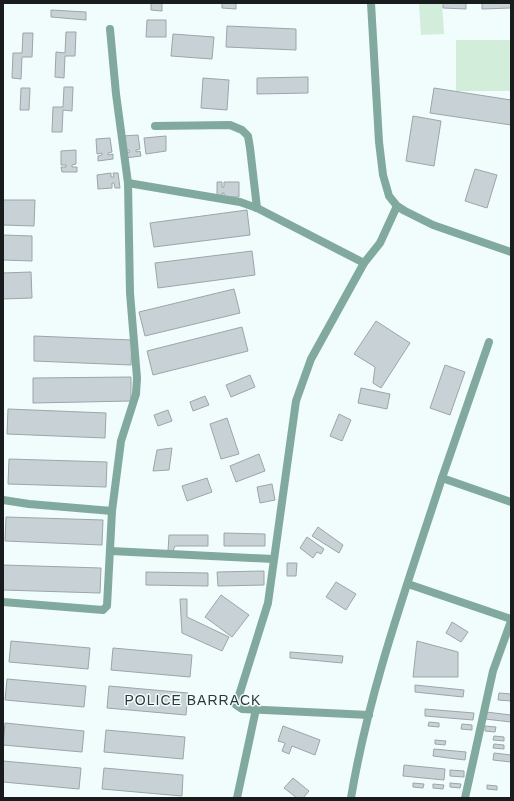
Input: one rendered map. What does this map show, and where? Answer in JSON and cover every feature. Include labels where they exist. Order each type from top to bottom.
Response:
[{"type":"street","points":[[371,3],[382,175],[389,196],[397,206],[433,225],[511,252]]},
{"type":"street","points":[[3,602],[103,610],[107,606],[112,511],[121,441],[136,394],[137,378],[130,293],[128,183],[116,94],[110,29]]},
{"type":"street","points":[[155,126],[230,125],[242,130],[248,136],[257,208]]},
{"type":"street","points":[[128,183],[240,202],[257,208],[364,262]]},
{"type":"street","points":[[369,714],[242,709],[236,705],[268,603],[296,400],[311,359],[364,262],[380,243],[397,206]]},
{"type":"street","points":[[351,798],[358,754],[385,657],[442,478],[488,342]]},
{"type":"street","points":[[442,478],[511,502]]},
{"type":"street","points":[[3,500],[29,504],[112,511]]},
{"type":"street","points":[[111,551],[273,558]]},
{"type":"street","points":[[408,584],[511,620],[493,671],[465,798]]},
{"type":"street","points":[[237,798],[256,709]]},
{"type":"green space","points":[[419,3],[442,3],[444,34],[421,35]]},
{"type":"green space","points":[[456,40],[511,40],[511,91],[456,91]]},
{"type":"building","points":[[151,3],[162,3],[162,11],[151,10]]},
{"type":"building","points":[[222,3],[236,3],[236,9],[222,8]]},
{"type":"building","points":[[443,3],[466,3],[466,9],[443,8]]},
{"type":"building","points":[[482,3],[511,3],[511,8],[482,9]]},
{"type":"building","points":[[51,10],[86,12],[86,20],[51,17]]},
{"type":"building","points":[[147,20],[166,20],[166,37],[146,37]]},
{"type":"building","points":[[227,26],[296,29],[296,50],[226,47]]},
{"type":"building","points":[[66,32],[76,32],[75,56],[65,56],[64,78],[55,77],[56,52],[65,53]]},
{"type":"building","points":[[23,33],[33,33],[32,57],[22,57],[21,79],[12,78],[13,53],[22,53]]},
{"type":"building","points":[[173,34],[214,37],[212,59],[171,56]]},
{"type":"building","points":[[308,77],[308,93],[257,94],[257,78]]},
{"type":"building","points":[[203,78],[229,80],[227,110],[201,108]]},
{"type":"building","points":[[64,87],[73,87],[72,111],[63,110],[62,132],[52,132],[53,107],[63,107]]},
{"type":"building","points":[[21,88],[30,88],[29,110],[20,110]]},
{"type":"building","points":[[434,88],[511,100],[511,125],[430,113]]},
{"type":"building","points":[[413,116],[441,121],[434,166],[406,161]]},
{"type":"building","points":[[138,135],[140,149],[136,150],[136,152],[140,151],[141,156],[125,158],[125,153],[130,152],[129,150],[125,151],[123,136]]},
{"type":"building","points":[[166,136],[166,151],[146,154],[144,138]]},
{"type":"building","points":[[110,138],[112,152],[108,153],[108,155],[113,154],[113,159],[98,161],[98,156],[102,155],[102,153],[97,154],[96,139]]},
{"type":"building","points":[[76,150],[76,164],[72,165],[72,167],[77,167],[77,172],[62,172],[61,167],[66,167],[66,165],[61,165],[61,151]]},
{"type":"building","points":[[475,169],[497,175],[487,208],[465,201]]},
{"type":"building","points":[[111,173],[111,177],[114,177],[113,173],[118,173],[120,188],[115,188],[114,183],[112,183],[112,188],[98,189],[97,175]]},
{"type":"building","points":[[217,182],[222,182],[222,187],[224,187],[224,182],[239,182],[239,197],[224,197],[224,193],[222,193],[222,197],[217,197]]},
{"type":"building","points":[[3,200],[35,200],[34,226],[3,225]]},
{"type":"building","points":[[247,210],[250,235],[154,247],[150,223]]},
{"type":"building","points":[[3,235],[32,236],[32,261],[3,260]]},
{"type":"building","points":[[252,251],[255,275],[158,288],[155,263]]},
{"type":"building","points":[[31,272],[32,298],[3,299],[3,273]]},
{"type":"building","points":[[234,289],[240,313],[145,336],[139,312]]},
{"type":"building","points":[[376,321],[410,343],[381,388],[373,383],[375,367],[354,354]]},
{"type":"building","points":[[242,327],[248,351],[153,375],[147,351]]},
{"type":"building","points":[[34,336],[132,340],[131,365],[34,361]]},
{"type":"building","points":[[445,365],[465,372],[450,415],[430,408]]},
{"type":"building","points":[[250,375],[255,387],[231,397],[226,385]]},
{"type":"building","points":[[131,377],[131,401],[33,403],[33,378]]},
{"type":"building","points":[[361,388],[390,394],[387,409],[358,403]]},
{"type":"building","points":[[205,396],[209,405],[193,411],[190,402]]},
{"type":"building","points":[[8,409],[106,413],[105,438],[7,434]]},
{"type":"building","points":[[168,410],[172,421],[158,426],[154,415]]},
{"type":"building","points":[[339,414],[351,420],[342,441],[330,436]]},
{"type":"building","points":[[227,418],[239,454],[221,459],[210,424]]},
{"type":"building","points":[[172,448],[169,470],[153,471],[157,450]]},
{"type":"building","points":[[259,454],[265,471],[236,482],[230,466]]},
{"type":"building","points":[[9,459],[107,462],[106,487],[8,484]]},
{"type":"building","points":[[207,478],[212,492],[187,501],[182,486]]},
{"type":"building","points":[[272,484],[275,500],[260,503],[257,487]]},
{"type":"building","points":[[6,517],[103,520],[102,545],[5,541]]},
{"type":"building","points":[[318,527],[343,545],[339,553],[312,536]]},
{"type":"building","points":[[224,533],[265,534],[265,546],[224,546]]},
{"type":"building","points":[[169,535],[208,535],[208,546],[175,546],[173,551],[168,551]]},
{"type":"building","points":[[307,537],[324,549],[321,554],[317,552],[313,558],[300,548]]},
{"type":"building","points":[[287,563],[297,563],[296,576],[287,576]]},
{"type":"building","points":[[3,565],[101,568],[100,593],[3,590]]},
{"type":"building","points":[[264,571],[264,585],[218,586],[217,572]]},
{"type":"building","points":[[146,572],[208,573],[208,586],[146,585]]},
{"type":"building","points":[[336,582],[356,594],[346,610],[326,597]]},
{"type":"building","points":[[221,595],[249,615],[232,637],[205,617]]},
{"type":"building","points":[[180,599],[187,599],[187,617],[229,637],[222,651],[182,633]]},
{"type":"building","points":[[452,622],[468,632],[461,642],[446,633]]},
{"type":"building","points":[[11,641],[90,648],[88,669],[9,662]]},
{"type":"building","points":[[417,641],[458,652],[458,677],[413,677]]},
{"type":"building","points":[[113,648],[192,655],[190,677],[111,670]]},
{"type":"building","points":[[290,652],[343,656],[342,663],[290,658]]},
{"type":"building","points":[[7,679],[86,686],[84,707],[5,700]]},
{"type":"building","points":[[415,685],[464,690],[463,697],[415,692]]},
{"type":"building","points":[[109,686],[188,693],[186,715],[107,708]]},
{"type":"building","points":[[499,693],[511,694],[511,701],[498,700]]},
{"type":"building","points":[[425,709],[474,713],[473,720],[425,716]]},
{"type":"building","points":[[486,712],[511,715],[511,722],[485,719]]},
{"type":"building","points":[[429,722],[439,723],[439,727],[428,726]]},
{"type":"building","points":[[5,723],[84,731],[82,752],[3,745]]},
{"type":"building","points":[[462,724],[472,725],[472,730],[461,729]]},
{"type":"building","points":[[283,726],[320,740],[315,755],[292,746],[289,754],[282,751],[285,743],[278,741]]},
{"type":"building","points":[[485,726],[496,727],[495,732],[485,731]]},
{"type":"building","points":[[106,730],[185,737],[183,759],[104,752]]},
{"type":"building","points":[[494,736],[504,737],[504,741],[493,740]]},
{"type":"building","points":[[435,740],[446,741],[445,745],[435,744]]},
{"type":"building","points":[[494,744],[504,745],[504,749],[493,748]]},
{"type":"building","points":[[434,749],[466,752],[465,760],[433,756]]},
{"type":"building","points":[[494,753],[511,755],[511,762],[493,760]]},
{"type":"building","points":[[3,761],[81,768],[79,789],[3,782]]},
{"type":"building","points":[[404,765],[445,769],[444,780],[403,776]]},
{"type":"building","points":[[104,768],[183,775],[182,796],[102,789]]},
{"type":"building","points":[[450,770],[464,771],[464,777],[450,776]]},
{"type":"building","points":[[293,778],[309,791],[303,798],[297,798],[284,788]]},
{"type":"building","points":[[413,783],[424,784],[423,788],[413,787]]},
{"type":"building","points":[[450,783],[461,784],[460,788],[450,787]]},
{"type":"building","points":[[433,784],[444,785],[443,789],[433,788]]},
{"type":"building","points":[[487,785],[497,786],[497,790],[487,789]]},
{"type":"district","name":"POLICE BARRACK","points":[[193,700]]}]
